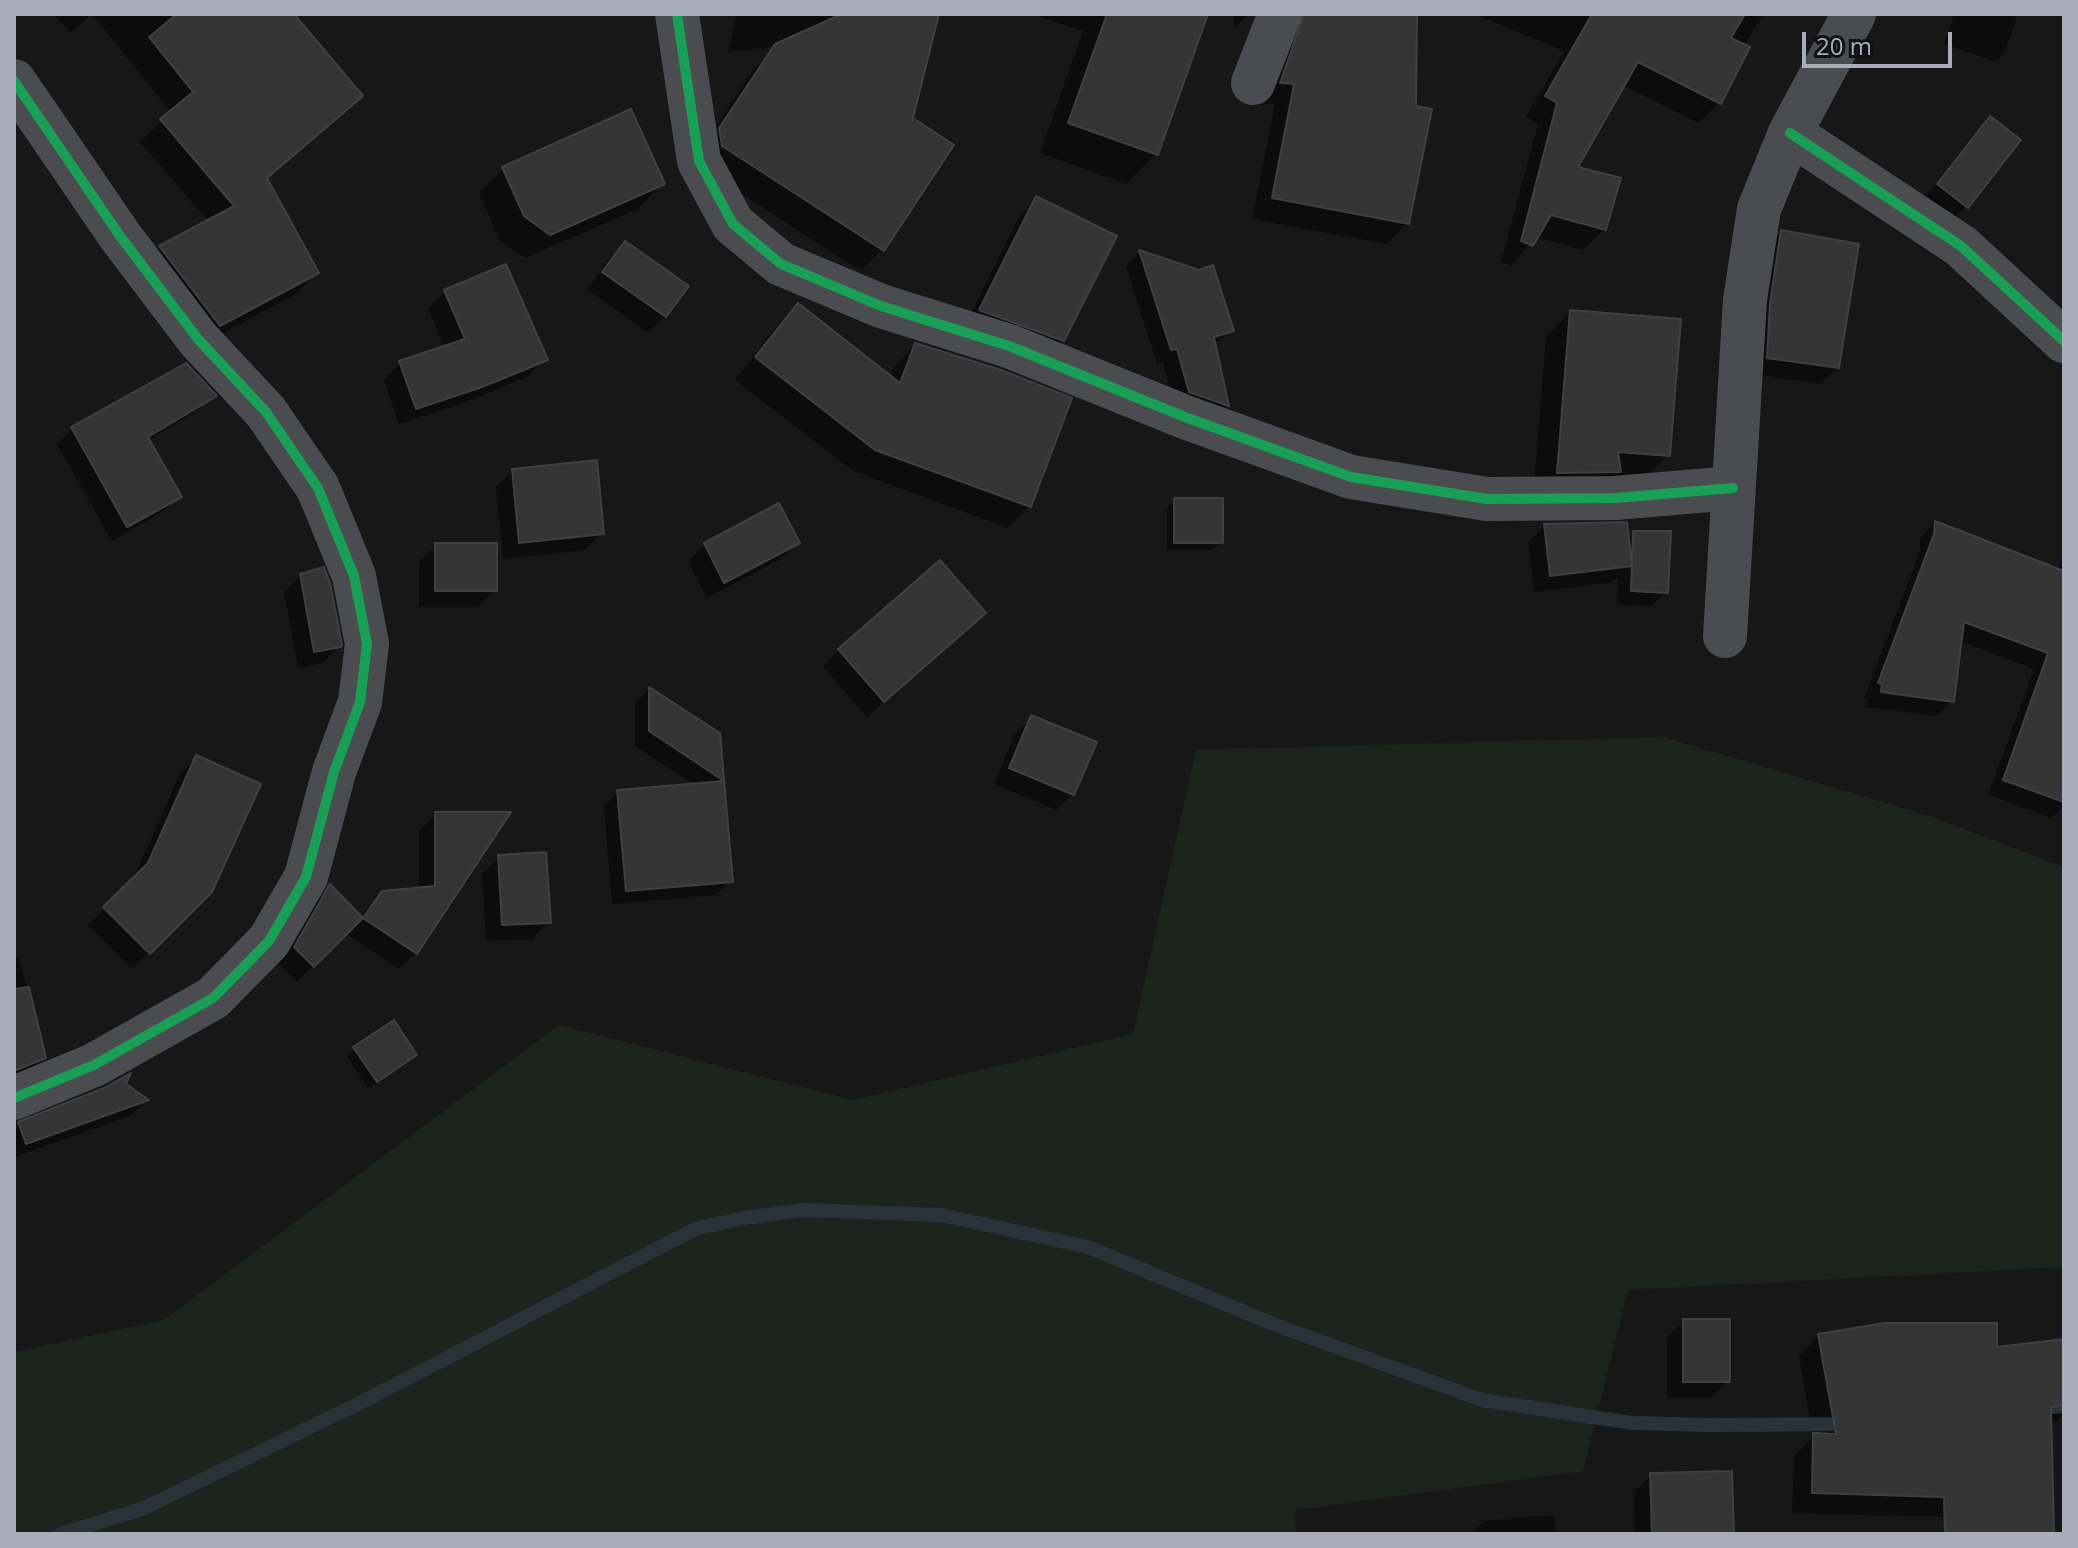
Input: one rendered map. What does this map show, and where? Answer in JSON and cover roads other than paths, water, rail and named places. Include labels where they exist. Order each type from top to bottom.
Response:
[{"type":"street","points":[[677,14],[699,161],[733,224],[781,264],[881,306],[1009,346],[1185,417],[1351,477],[1487,499],[1615,498],[1733,488]]},
{"type":"street","points":[[1253,83],[1280,14]]},
{"type":"street","points":[[1725,636],[1747,285],[1759,209],[1790,133],[1854,14]]},
{"type":"street","points":[[14,81],[155,282],[198,339],[266,412],[318,488],[354,576],[367,644],[360,702],[334,772],[306,877],[269,941],[213,998],[94,1065],[14,1098]]},
{"type":"street","points":[[1790,133],[1961,246],[2064,341]]},
{"type":"waterway","points":[[61,1534],[142,1509],[360,1403],[695,1229],[743,1218],[804,1210],[941,1215],[1088,1247],[1273,1324],[1482,1400],[1632,1423],[1850,1424]]},
{"type":"waterway","points":[[2038,1408],[2064,1406]]}]
